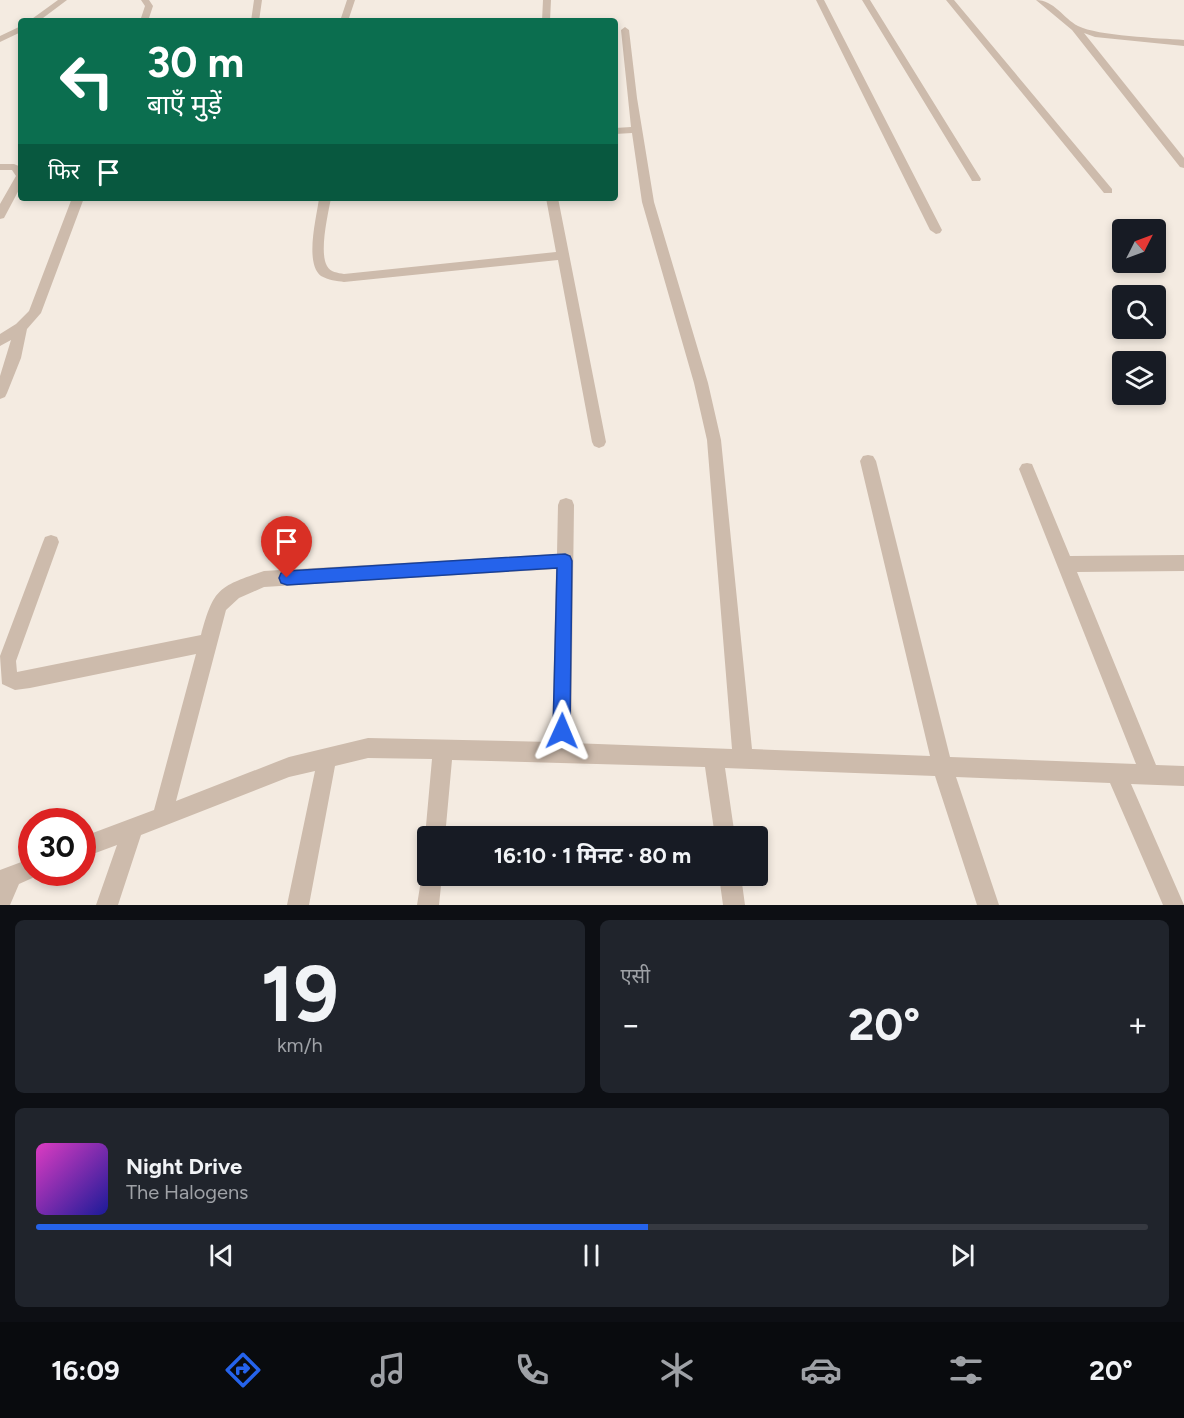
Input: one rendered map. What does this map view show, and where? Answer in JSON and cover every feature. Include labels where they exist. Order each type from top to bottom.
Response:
[{"type":"street","points":[[37,18],[63,0]]},
{"type":"street","points":[[145,0],[149,6],[145,18]]},
{"type":"street","points":[[255,18],[258,0]]},
{"type":"street","points":[[345,18],[351,0]]},
{"type":"street","points":[[546,18],[547,0]]},
{"type":"street","points":[[820,0],[936,230]]},
{"type":"street","points":[[866,0],[976,179]]},
{"type":"street","points":[[950,0],[1108,191]]},
{"type":"street","points":[[1040,0],[1075,28],[1184,165]]},
{"type":"street","points":[[1075,28],[1095,34],[1184,43]]},
{"type":"street","points":[[0,39],[18,30]]},
{"type":"street","points":[[625,30],[648,202],[701,382],[714,440],[743,759]]},
{"type":"street","points":[[618,131],[637,130]]},
{"type":"street","points":[[1170,149],[1184,149]]},
{"type":"street","points":[[0,166],[15,167],[18,169]]},
{"type":"street","points":[[0,215],[18,182]]},
{"type":"street","points":[[0,341],[21,327],[35,313],[77,201]]},
{"type":"street","points":[[325,201],[318,260],[322,270],[331,276],[344,278],[563,255]]},
{"type":"street","points":[[553,201],[599,442]]},
{"type":"street","points":[[0,393],[14,358],[21,327]]},
{"type":"street","points":[[868,461],[942,766],[988,905]]},
{"type":"street","points":[[1027,469],[1150,774]]},
{"type":"street","points":[[561,753],[566,505]]},
{"type":"street","points":[[51,542],[7,661],[8,678],[15,681],[30,679],[208,643]]},
{"type":"street","points":[[162,818],[218,606],[226,596],[238,588],[264,579],[565,561]]},
{"type":"street","points":[[1065,564],[1184,563]]},
{"type":"street","points":[[96,843],[289,767],[368,748],[714,758],[1184,776]]},
{"type":"street","points":[[436,826],[443,750]]},
{"type":"street","points":[[298,905],[327,758]]},
{"type":"street","points":[[714,758],[723,826]]},
{"type":"street","points":[[1116,773],[1174,905]]},
{"type":"street","points":[[107,905],[133,828]]},
{"type":"street","points":[[0,904],[14,875]]},
{"type":"street","points":[[428,905],[430,886]]},
{"type":"street","points":[[731,886],[734,905]]},
{"type":"route","points":[[287,578],[565,561],[562,731]]}]
